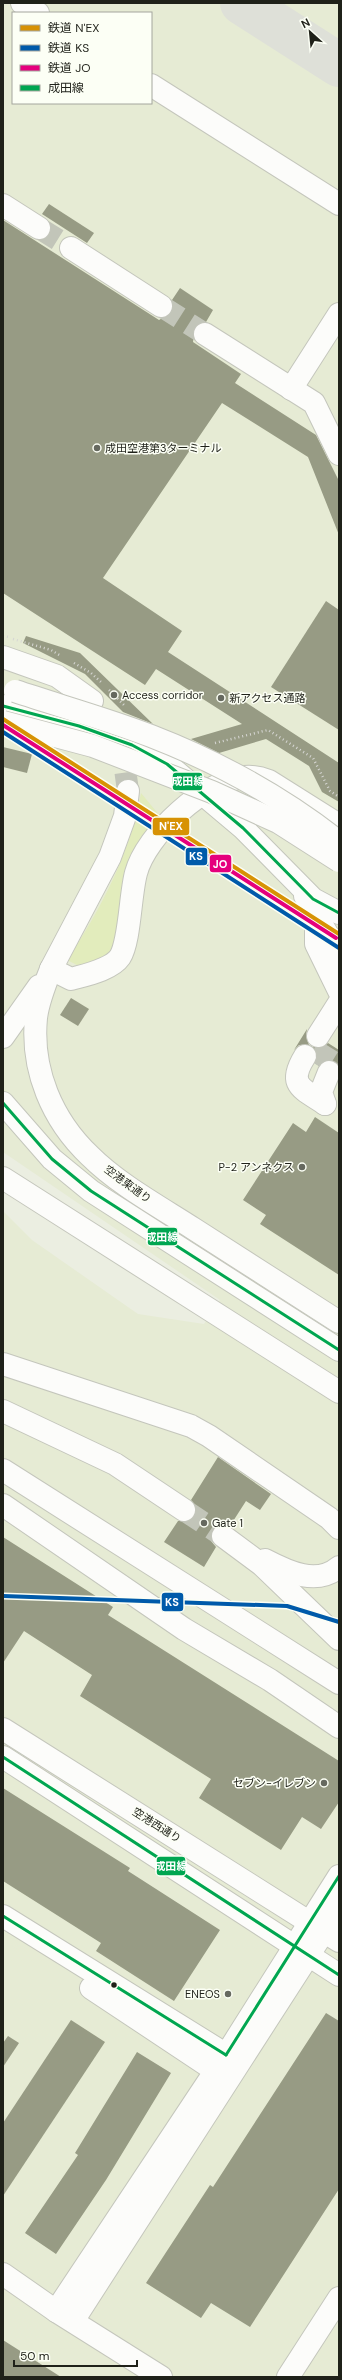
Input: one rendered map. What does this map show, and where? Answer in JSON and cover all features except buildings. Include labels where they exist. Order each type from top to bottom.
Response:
[{"type":"main road","points":[[22,3],[36,12]]},
{"type":"main road","points":[[152,86],[339,204]]},
{"type":"main road","points":[[3,205],[39,228]]},
{"type":"main road","points":[[71,248],[162,306]]},
{"type":"main road","points":[[291,389],[339,314]]},
{"type":"main road","points":[[205,334],[314,403],[339,454]]},
{"type":"main road","points":[[3,658],[101,691]]},
{"type":"main road","points":[[7,695],[151,736],[200,758],[277,798],[339,842]]},
{"type":"main road","points":[[7,695],[79,726],[132,745],[166,764],[244,828],[313,899],[339,913]]},
{"type":"main road","points":[[3,722],[93,746],[212,792],[278,822],[339,861]]},
{"type":"main road","points":[[51,969],[71,979],[94,972],[119,958],[124,946],[130,898],[136,872],[146,852],[158,832],[175,816],[192,802],[224,783],[244,777],[257,777],[269,781],[339,825]]},
{"type":"main road","points":[[3,1037],[51,969],[112,851],[125,816],[128,792]]},
{"type":"main road","points":[[291,877],[315,911],[339,954]]},
{"type":"main road","points":[[315,911],[316,944],[339,992]]},
{"type":"main road","name":"空港東通り","points":[[51,969],[36,1017],[38,1066],[44,1086],[56,1114],[70,1135],[91,1157],[126,1184],[339,1322]]},
{"type":"main road","points":[[329,1037],[339,1004]]},
{"type":"main road","points":[[317,1064],[321,1092],[317,1099],[301,1087],[296,1080],[295,1071],[317,1064]]},
{"type":"main road","points":[[3,1103],[52,1159],[90,1191],[339,1350]]},
{"type":"main road","points":[[3,1178],[339,1392]]},
{"type":"main road","points":[[3,1364],[191,1426],[209,1436],[329,1518],[339,1528]]},
{"type":"main road","points":[[3,1411],[115,1464],[184,1510]]},
{"type":"main road","points":[[3,1470],[339,1683]]},
{"type":"main road","points":[[3,1505],[184,1629],[270,1680],[339,1727]]},
{"type":"main road","points":[[223,1536],[262,1565],[339,1639]]},
{"type":"main road","points":[[241,1548],[288,1571],[305,1576],[318,1577],[331,1574],[339,1567]]},
{"type":"main road","name":"空港西通り","points":[[3,1729],[324,1932]]},
{"type":"main road","points":[[3,1757],[339,1976]]},
{"type":"main road","points":[[324,1932],[339,1876]]},
{"type":"main road","points":[[64,2316],[227,2067],[300,1952],[324,1932],[339,1908]]},
{"type":"main road","points":[[3,1916],[227,2067]]},
{"type":"main road","points":[[3,1932],[227,2067]]},
{"type":"main road","points":[[3,2274],[64,2316],[161,2377]]},
{"type":"main road","points":[[288,2377],[339,2298]]},
{"type":"path","points":[[3,636],[51,650],[65,658]]},
{"type":"path","points":[[71,662],[91,673],[101,691],[131,711]]},
{"type":"path","points":[[209,744],[268,730],[313,758],[330,791],[339,797]]},
{"type":"shaded area","points":[[3,3],[339,3],[339,2377],[3,2377],[3,1211],[32,1240],[138,1314],[204,1324],[220,1300],[3,1152]]},
{"type":"green space","points":[[141,793],[160,816],[168,816],[118,947],[85,969],[67,960],[91,921],[113,880],[130,838]]},
{"type":"taxiway","points":[[242,3],[339,65]]},
{"type":"tunnel","points":[[39,228],[71,248]]},
{"type":"tunnel","points":[[161,306],[205,334]]},
{"type":"tunnel","points":[[116,741],[125,769],[128,791]]},
{"type":"tunnel","points":[[317,1065],[330,1044]]},
{"type":"tunnel","points":[[184,1510],[223,1536]]},
{"type":"rail line","name":"N'EX","points":[[3,719],[339,934]]},
{"type":"rail line","name":"JO","points":[[3,725],[336,938]]},
{"type":"rail line","name":"KS","points":[[3,732],[339,948]]},
{"type":"rail line","name":"KS","points":[[3,1596],[287,1606],[339,1622]]},
{"type":"transit line","name":"成田線","points":[[3,706],[79,726],[132,745],[167,764],[243,828],[313,899],[339,913]]},
{"type":"transit line","name":"成田線","points":[[3,1103],[52,1159],[91,1191],[339,1350]]},
{"type":"transit line","name":"成田線","points":[[3,1757],[339,1975]]},
{"type":"transit line","name":"成田線","points":[[226,2055],[339,1876]]},
{"type":"transit line","name":"成田線","points":[[3,1916],[226,2055]]},
{"type":"place","name":"成田空港第3ターミナル","points":[[97,448]]},
{"type":"place","name":"Access corridor","points":[[114,695]]},
{"type":"place","name":"新アクセス通路","points":[[221,698]]},
{"type":"place","name":"P-2 アンネクス","points":[[302,1167]]},
{"type":"place","name":"Gate 1","points":[[204,1523]]},
{"type":"place","name":"セブン-イレブン","points":[[324,1783]]},
{"type":"place","name":"ENEOS","points":[[228,1994]]}]
